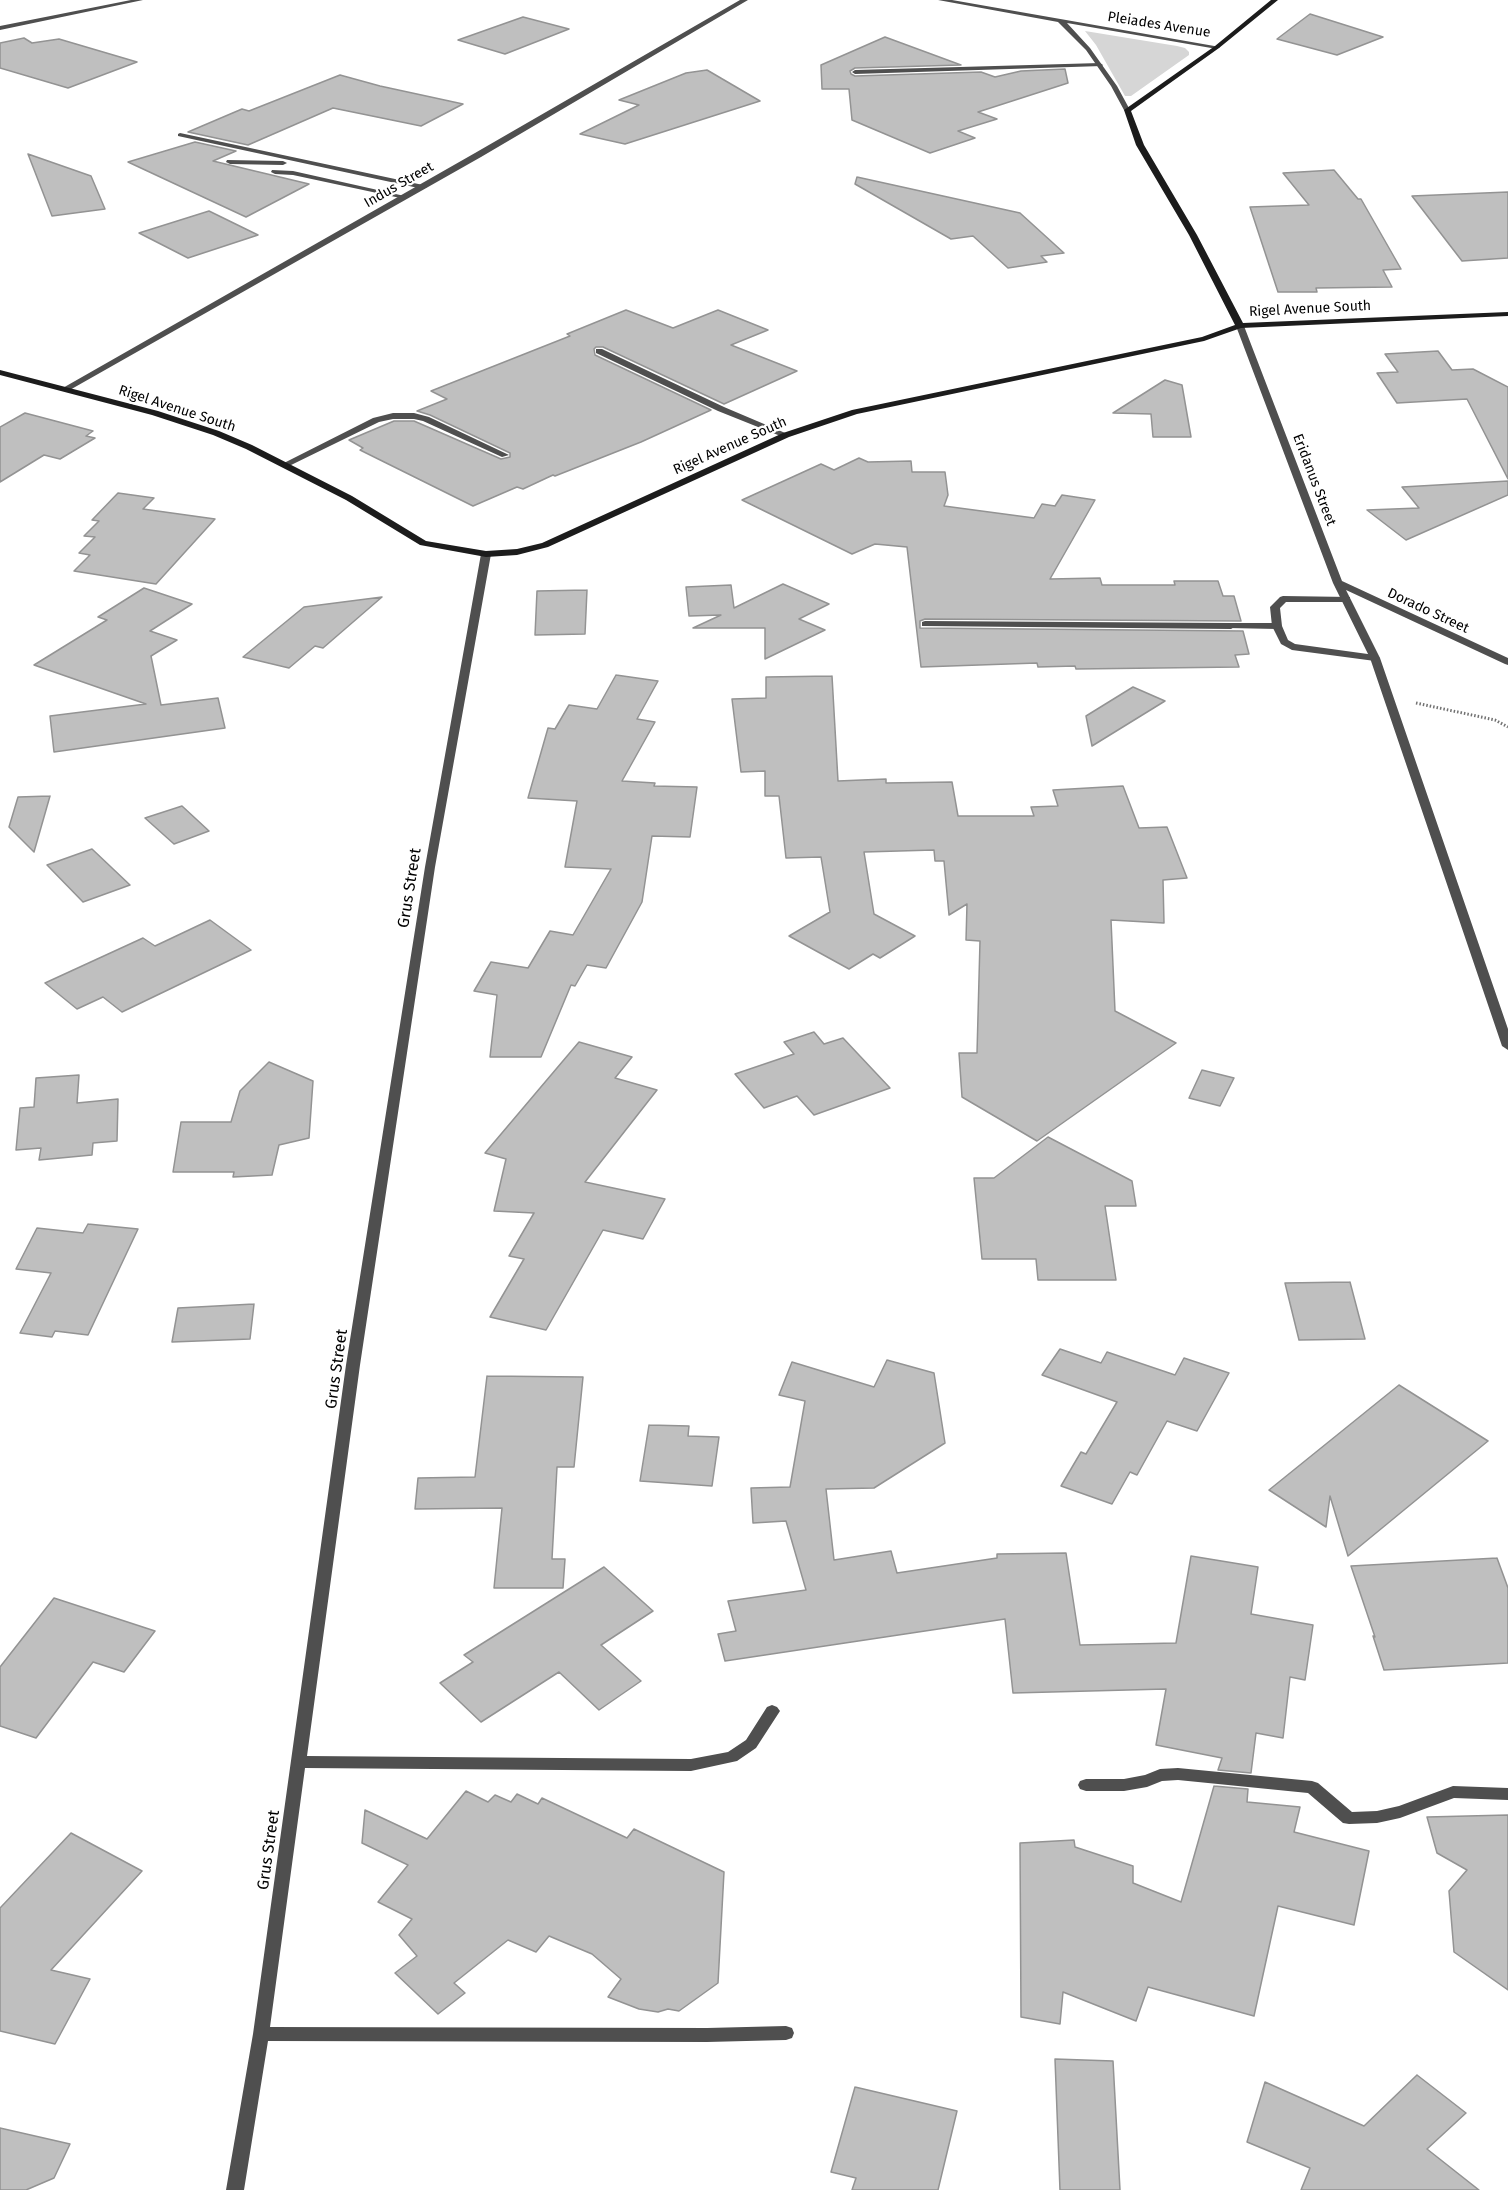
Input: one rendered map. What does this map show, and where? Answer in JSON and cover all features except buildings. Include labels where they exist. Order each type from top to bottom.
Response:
[{"type":"main road","points":[[1128,110],[1217,47],[1275,0]]},
{"type":"main road","name":"Eridanus Street","points":[[1128,110],[1140,146],[1193,235],[1240,326]]},
{"type":"main road","name":"Rigel Avenue South","points":[[0,372],[155,413],[216,433],[349,498],[423,543],[486,554],[517,552],[545,544],[786,435],[855,412],[1204,339],[1240,326],[1508,314]]},
{"type":"street","points":[[0,28],[140,0]]},
{"type":"street","name":"Indus Street","points":[[65,389],[423,187],[745,0]]},
{"type":"street","name":"Pleiades Avenue","points":[[940,0],[1217,47]]},
{"type":"street","points":[[1061,21],[1088,49],[1128,110]]},
{"type":"street","points":[[855,72],[1100,65]]},
{"type":"street","points":[[180,135],[423,187]]},
{"type":"street","points":[[230,162],[277,162],[409,195]]},
{"type":"street","points":[[274,172],[292,173],[409,195]]},
{"type":"street","name":"Eridanus Street","points":[[1240,326],[1338,583],[1375,658],[1508,1046]]},
{"type":"street","points":[[599,351],[721,409],[786,435]]},
{"type":"street","points":[[284,465],[376,420],[393,416],[426,419],[505,455]]},
{"type":"street","name":"Grus Street","points":[[235,2190],[261,2034],[353,1365],[430,867],[486,554]]},
{"type":"street","name":"Dorado Street","points":[[1338,583],[1508,662]]},
{"type":"street","points":[[1347,599],[1283,599],[1275,607],[1277,626],[1284,642],[1292,647],[1375,658]]},
{"type":"street","points":[[925,624],[1277,626]]},
{"type":"street","points":[[298,1762],[691,1765],[732,1757],[751,1744],[772,1711]]},
{"type":"street","points":[[1086,1785],[1124,1785],[1147,1781],[1160,1775],[1178,1774],[1312,1787],[1349,1818],[1377,1817],[1400,1812],[1453,1792],[1508,1794]]},
{"type":"street","points":[[261,2034],[707,2035],[786,2033]]},
{"type":"path","points":[[1387,694],[1427,706],[1495,720],[1508,727]]},
{"type":"shaded area","points":[[1085,31],[1177,46],[1185,48],[1189,55],[1131,96],[1125,96],[1096,45]]}]
